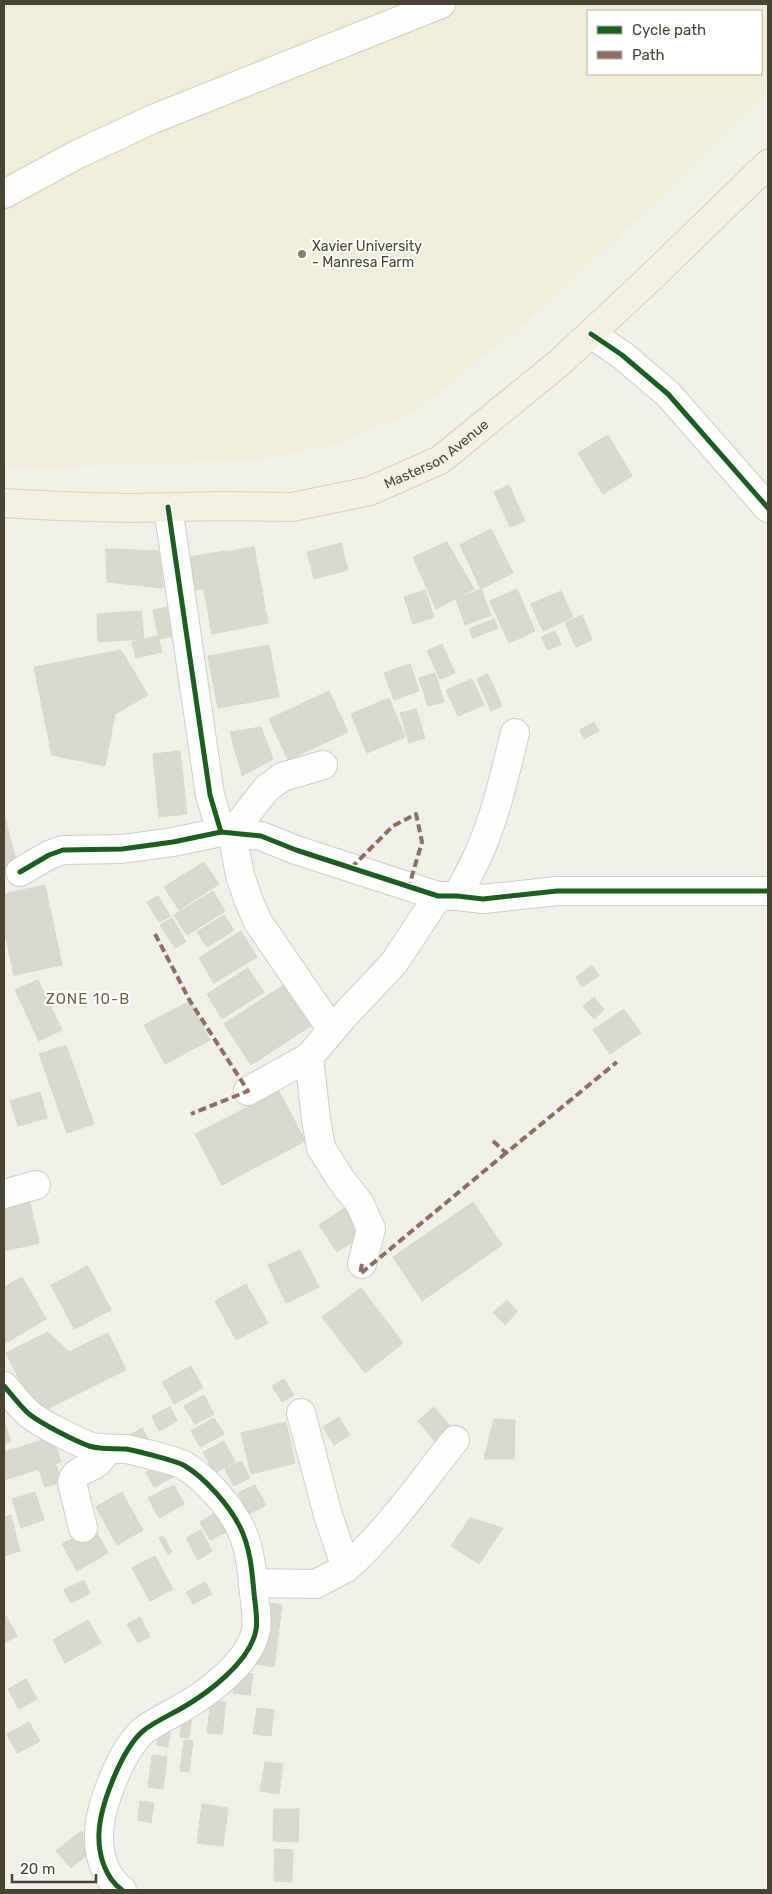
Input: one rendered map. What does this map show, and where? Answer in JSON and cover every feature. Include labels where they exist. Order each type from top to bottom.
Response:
[{"type":"main road","name":"Masterson Avenue","points":[[4,503],[58,506],[293,507],[370,491],[440,460],[559,363],[768,164]]},
{"type":"street","points":[[4,194],[78,154],[153,119],[441,4]]},
{"type":"street","points":[[590,334],[622,355],[668,394],[768,508]]},
{"type":"street","points":[[168,507],[210,795],[226,832],[248,899],[258,922],[332,1030]]},
{"type":"street","points":[[248,1091],[309,1057],[394,963],[447,896],[474,866],[485,840],[515,733]]},
{"type":"street","points":[[226,832],[266,789],[282,777],[323,765]]},
{"type":"street","points":[[20,872],[49,854],[63,850],[122,850],[226,832],[260,836],[296,850],[447,896],[483,900],[557,891],[768,891]]},
{"type":"street","points":[[309,1057],[316,1119],[322,1148],[342,1181],[360,1204],[371,1229],[362,1264]]},
{"type":"street","points":[[4,1194],[36,1185]]},
{"type":"street","points":[[4,1386],[29,1414],[66,1436],[107,1450],[127,1450],[183,1465],[200,1477],[228,1507],[240,1528],[251,1560],[256,1630],[250,1647],[230,1672],[192,1702],[143,1731],[125,1752],[107,1795],[99,1833],[106,1872],[111,1881],[122,1890]]},
{"type":"street","points":[[301,1413],[328,1515],[346,1568]]},
{"type":"street","points":[[253,1582],[316,1584],[346,1568],[367,1550],[455,1440]]},
{"type":"street","points":[[83,1528],[73,1487],[74,1476],[78,1472],[97,1463],[107,1450]]},
{"type":"shaded area","name":"Xavier University - Manresa Farm","points":[[4,4],[768,4],[768,93],[676,184],[525,323],[418,409],[340,443],[258,460],[56,467],[4,466]]},
{"type":"building","points":[[608,435],[632,476],[603,494],[578,453]]},
{"type":"building","points":[[509,485],[525,521],[510,527],[494,492]]},
{"type":"building","points":[[491,529],[513,573],[481,589],[460,545]]},
{"type":"building","points":[[447,542],[474,589],[436,609],[413,557]]},
{"type":"building","points":[[341,543],[348,570],[314,579],[307,552]]},
{"type":"building","points":[[254,547],[268,623],[212,634],[198,557]]},
{"type":"building","points":[[106,549],[159,551],[163,588],[107,582]]},
{"type":"building","points":[[225,551],[231,584],[195,590],[190,557]]},
{"type":"building","points":[[245,583],[250,608],[231,612],[226,587]]},
{"type":"building","points":[[481,589],[491,615],[465,625],[456,599]]},
{"type":"building","points":[[517,589],[535,631],[509,643],[490,601]]},
{"type":"building","points":[[425,590],[434,617],[413,624],[404,597]]},
{"type":"building","points":[[561,591],[573,617],[543,631],[531,604]]},
{"type":"building","points":[[173,606],[178,635],[159,639],[153,610]]},
{"type":"building","points":[[141,611],[144,639],[98,642],[97,614]]},
{"type":"building","points":[[582,615],[592,640],[576,647],[565,623]]},
{"type":"building","points":[[494,619],[498,628],[473,638],[469,629]]},
{"type":"building","points":[[555,631],[561,644],[548,650],[541,637]]},
{"type":"building","points":[[158,636],[162,652],[136,658],[132,642]]},
{"type":"building","points":[[442,644],[455,673],[440,679],[427,651]]},
{"type":"building","points":[[269,645],[279,697],[218,708],[208,656]]},
{"type":"building","points":[[121,650],[148,695],[115,714],[105,766],[52,755],[34,667]]},
{"type":"building","points":[[410,664],[419,691],[394,700],[384,673]]},
{"type":"building","points":[[435,673],[444,702],[428,706],[419,678]]},
{"type":"building","points":[[488,674],[502,706],[491,711],[477,679]]},
{"type":"building","points":[[472,679],[484,705],[458,716],[446,690]]},
{"type":"building","points":[[329,691],[348,732],[288,760],[269,719]]},
{"type":"building","points":[[389,698],[405,737],[367,753],[351,714]]},
{"type":"building","points":[[416,709],[425,738],[409,743],[400,713]]},
{"type":"building","points":[[594,722],[599,731],[584,739],[580,730]]},
{"type":"building","points":[[261,727],[273,759],[242,776],[230,732]]},
{"type":"building","points":[[180,751],[187,814],[159,817],[153,754]]},
{"type":"building","points":[[4,814],[17,865],[4,869]]},
{"type":"building","points":[[204,862],[219,884],[179,910],[164,887]]},
{"type":"building","points":[[45,885],[62,965],[14,975],[4,930],[4,894]]},
{"type":"building","points":[[213,891],[225,911],[187,935],[174,915]]},
{"type":"building","points":[[158,896],[170,916],[159,922],[147,902]]},
{"type":"building","points":[[224,915],[234,930],[207,947],[197,932]]},
{"type":"building","points":[[172,918],[186,942],[175,948],[160,925]]},
{"type":"building","points":[[241,931],[257,957],[214,983],[199,958]]},
{"type":"building","points":[[592,965],[599,976],[582,987],[576,977]]},
{"type":"building","points":[[248,968],[264,992],[222,1019],[207,994]]},
{"type":"building","points":[[38,980],[62,1030],[39,1041],[15,990]]},
{"type":"building","points":[[285,984],[312,1025],[251,1065],[224,1024]]},
{"type":"building","points":[[594,997],[604,1010],[594,1019],[583,1006]]},
{"type":"building","points":[[190,1001],[210,1040],[165,1064],[144,1025]]},
{"type":"building","points":[[624,1009],[641,1033],[610,1054],[593,1030]]},
{"type":"building","points":[[66,1045],[94,1124],[67,1133],[39,1054]]},
{"type":"building","points":[[279,1091],[305,1141],[222,1185],[195,1134]]},
{"type":"building","points":[[40,1092],[47,1118],[18,1126],[10,1101]]},
{"type":"building","points":[[29,1198],[39,1243],[4,1251],[4,1203]]},
{"type":"building","points":[[473,1202],[502,1245],[422,1301],[393,1257]]},
{"type":"building","points":[[345,1208],[363,1235],[337,1252],[319,1225]]},
{"type":"building","points":[[300,1250],[319,1287],[286,1303],[268,1265]]},
{"type":"building","points":[[88,1266],[111,1310],[74,1329],[51,1285]]},
{"type":"building","points":[[22,1277],[46,1319],[4,1344],[4,1287]]},
{"type":"building","points":[[246,1284],[268,1323],[236,1340],[215,1301]]},
{"type":"building","points":[[361,1288],[403,1343],[365,1373],[322,1317]]},
{"type":"building","points":[[507,1300],[518,1311],[505,1325],[493,1313]]},
{"type":"building","points":[[48,1332],[69,1352],[108,1333],[126,1370],[37,1414],[6,1353]]},
{"type":"building","points":[[191,1366],[203,1388],[174,1404],[162,1382]]},
{"type":"building","points":[[284,1379],[294,1395],[282,1402],[272,1386]]},
{"type":"building","points":[[204,1395],[214,1414],[195,1424],[184,1406]]},
{"type":"building","points":[[170,1407],[177,1421],[159,1431],[152,1416]]},
{"type":"building","points":[[434,1407],[453,1430],[437,1444],[418,1421]]},
{"type":"building","points":[[339,1417],[350,1435],[334,1445],[323,1427]]},
{"type":"building","points":[[214,1418],[224,1434],[200,1447],[191,1431]]},
{"type":"building","points":[[494,1419],[515,1420],[514,1459],[484,1459]]},
{"type":"building","points":[[4,1422],[11,1441],[4,1444]]},
{"type":"building","points":[[286,1422],[295,1463],[251,1474],[241,1433]]},
{"type":"building","points":[[142,1428],[150,1443],[128,1436]]},
{"type":"building","points":[[53,1437],[61,1462],[4,1480],[4,1452]]},
{"type":"building","points":[[224,1441],[235,1462],[214,1473],[203,1452]]},
{"type":"building","points":[[241,1461],[250,1478],[234,1486],[225,1469]]},
{"type":"building","points":[[165,1462],[173,1477],[154,1487],[146,1472]]},
{"type":"building","points":[[56,1465],[62,1482],[45,1487],[39,1470]]},
{"type":"building","points":[[174,1485],[184,1504],[159,1518],[148,1498]]},
{"type":"building","points":[[255,1485],[266,1505],[249,1514],[238,1493]]},
{"type":"building","points":[[35,1492],[44,1520],[21,1528],[12,1499]]},
{"type":"building","points":[[122,1492],[143,1530],[117,1545],[96,1507]]},
{"type":"building","points":[[218,1511],[228,1531],[210,1540],[200,1522]]},
{"type":"building","points":[[11,1515],[20,1551],[4,1556],[4,1517]]},
{"type":"building","points":[[470,1518],[503,1528],[479,1564],[451,1546]]},
{"type":"building","points":[[94,1527],[108,1553],[77,1571],[62,1544]]},
{"type":"building","points":[[201,1530],[212,1551],[198,1560],[186,1538]]},
{"type":"building","points":[[163,1536],[172,1552],[168,1555],[159,1538]]},
{"type":"building","points":[[155,1556],[173,1589],[150,1601],[132,1568]]},
{"type":"building","points":[[84,1580],[90,1593],[71,1603],[64,1590]]},
{"type":"building","points":[[205,1582],[212,1594],[193,1604],[186,1592]]},
{"type":"building","points":[[261,1602],[282,1605],[274,1667],[253,1664]]},
{"type":"building","points":[[6,1616],[17,1636],[4,1643],[4,1617]]},
{"type":"building","points":[[140,1617],[150,1637],[138,1643],[127,1624]]},
{"type":"building","points":[[88,1620],[101,1643],[65,1663],[53,1640]]},
{"type":"building","points":[[236,1671],[253,1674],[250,1695],[233,1693]]},
{"type":"building","points":[[26,1679],[37,1699],[19,1709],[8,1689]]},
{"type":"building","points":[[211,1700],[226,1702],[222,1734],[207,1733]]},
{"type":"building","points":[[257,1708],[274,1710],[271,1736],[253,1734]]},
{"type":"building","points":[[183,1713],[192,1714],[189,1738],[180,1737]]},
{"type":"building","points":[[29,1722],[40,1741],[17,1753],[7,1734]]},
{"type":"building","points":[[160,1725],[171,1726],[168,1747],[157,1745]]},
{"type":"building","points":[[184,1740],[193,1741],[189,1772],[180,1771]]},
{"type":"building","points":[[152,1755],[167,1757],[163,1789],[148,1787]]},
{"type":"building","points":[[265,1762],[283,1764],[279,1794],[260,1791]]},
{"type":"building","points":[[140,1801],[154,1803],[151,1823],[138,1820]]},
{"type":"building","points":[[202,1804],[228,1808],[223,1846],[197,1843]]},
{"type":"building","points":[[274,1809],[299,1809],[298,1842],[273,1841]]},
{"type":"building","points":[[81,1831],[95,1848],[71,1868],[56,1851]]},
{"type":"building","points":[[275,1849],[293,1850],[292,1882],[274,1881]]},
{"type":"marked path","points":[[351,868],[393,826],[416,814],[422,842],[409,886]]},
{"type":"marked path","points":[[155,934],[190,1001],[248,1091],[191,1114]]},
{"type":"marked path","points":[[493,1141],[506,1153],[617,1062]]},
{"type":"marked path","points":[[362,1264],[360,1274],[506,1153]]},
{"type":"cycle path","points":[[591,334],[622,355],[668,394],[768,508]]},
{"type":"cycle path","points":[[168,507],[210,795],[221,832]]},
{"type":"cycle path","points":[[20,872],[49,855],[63,850],[122,849],[173,842],[221,832],[261,836],[296,850],[438,896],[483,899],[557,891],[768,891]]},
{"type":"cycle path","points":[[4,1386],[29,1414],[66,1436],[89,1446],[126,1449],[166,1459],[181,1464],[193,1471],[230,1510],[240,1527],[248,1551],[257,1621],[256,1630],[246,1654],[237,1665],[204,1694],[152,1725],[135,1739],[120,1764],[108,1793],[100,1821],[99,1841],[101,1857],[111,1879],[122,1890]]},
{"type":"place","name":"Xavier University - Manresa Farm","points":[[302,254]]},
{"type":"district","name":"ZONE 10-B","points":[[88,999]]}]
